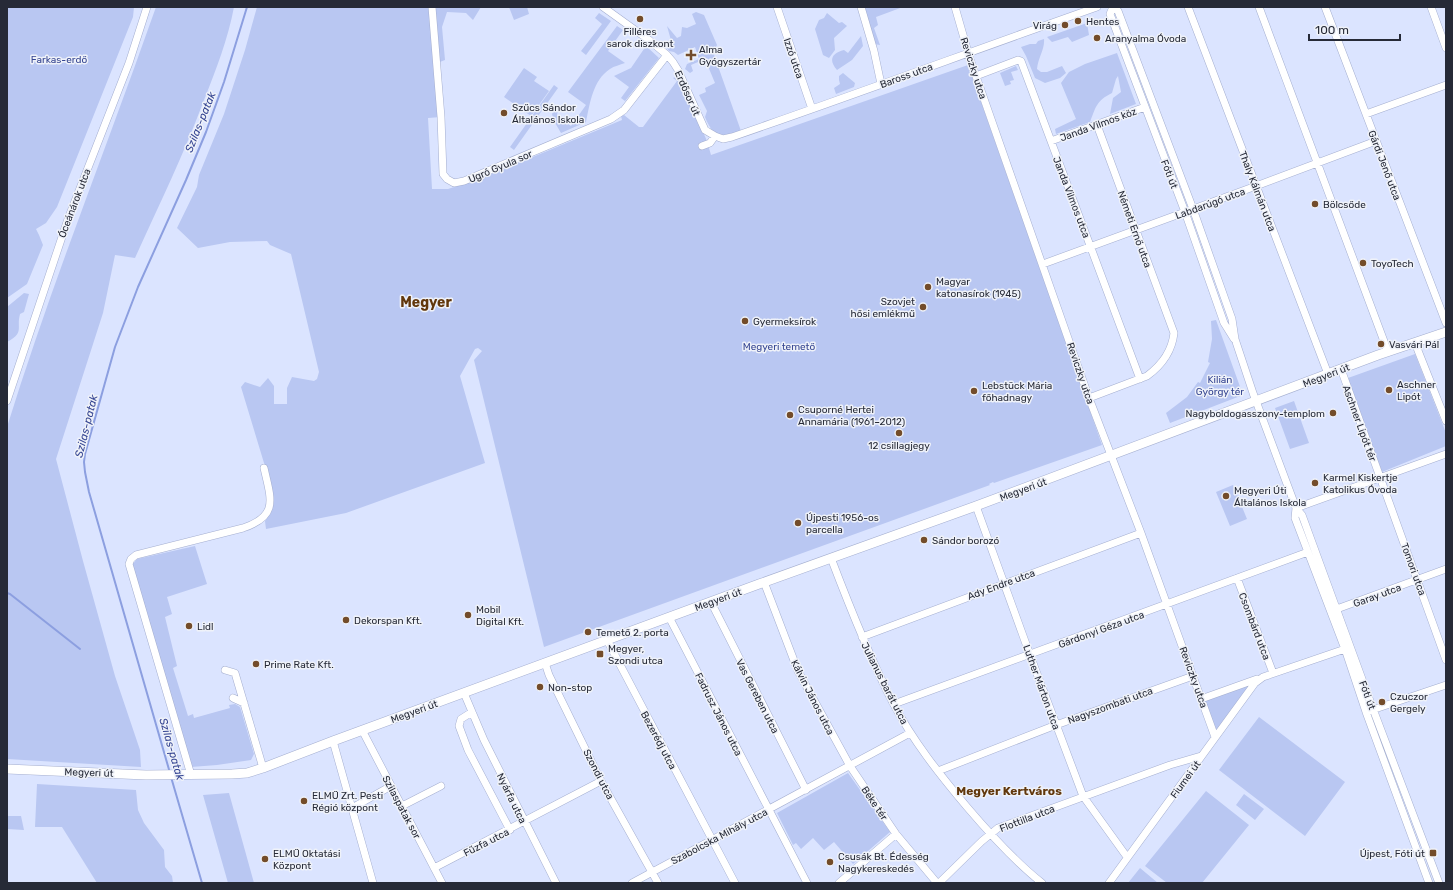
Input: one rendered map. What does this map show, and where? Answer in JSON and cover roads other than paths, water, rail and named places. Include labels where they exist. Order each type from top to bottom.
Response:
[{"type":"main road","name":"Megyeri út","points":[[7,769],[161,775],[247,773],[764,582],[976,506],[1341,369],[1446,332]]},
{"type":"street","name":"Óceánárok utca","points":[[7,401],[68,219],[129,63],[147,7]]},
{"type":"street","name":"Ugró Gyula sor","points":[[432,7],[441,117],[443,174],[454,183],[464,181],[611,118],[624,110],[667,55]]},
{"type":"street","name":"Erdősor út","points":[[603,7],[667,55],[678,70],[705,130],[715,136]]},
{"type":"street","name":"Izzó utca","points":[[777,7],[812,109]]},
{"type":"street","points":[[860,7],[874,51],[881,84]]},
{"type":"street","name":"Reviczky utca","points":[[955,7],[976,76],[1089,398],[1141,533],[1215,737]]},
{"type":"street","name":"Baross utca","points":[[715,136],[723,139],[732,138],[968,52],[1097,7]]},
{"type":"street","name":"Fóti út","points":[[1235,339],[1224,323],[1110,14],[1113,7],[1118,11],[1193,209],[1232,319],[1235,339],[1256,402],[1296,508],[1302,515],[1428,883]]},
{"type":"street","name":"Thaly Kálmán utca","points":[[1188,7],[1328,374]]},
{"type":"street","points":[[1259,7],[1388,352]]},
{"type":"street","name":"Gárdi Jenő utca","points":[[1325,7],[1446,323]]},
{"type":"street","points":[[1431,7],[1446,48]]},
{"type":"street","name":"Janda Vilmos utca","points":[[976,76],[1020,60],[1140,379]]},
{"type":"street","points":[[1366,114],[1446,85]]},
{"type":"street","name":"Janda Vilmos köz","points":[[1051,142],[1145,107]]},
{"type":"street","name":"Németi Ernő utca","points":[[1097,125],[1174,333],[1171,348],[1164,360],[1154,371],[1140,379]]},
{"type":"street","points":[[702,146],[710,143],[715,136]]},
{"type":"street","name":"Labdarúgó utca","points":[[1043,264],[1376,141]]},
{"type":"street","points":[[1415,344],[1446,421]]},
{"type":"street","name":"Aschner Lipót tér","points":[[1341,369],[1381,478]]},
{"type":"street","points":[[1089,398],[1140,379]]},
{"type":"street","points":[[1296,508],[1446,454]]},
{"type":"street","points":[[188,775],[129,564],[131,559],[136,555],[243,528],[262,520],[267,513],[270,503],[264,468]]},
{"type":"street","name":"Tomori utca","points":[[1381,478],[1446,660]]},
{"type":"street","name":"Luther Márton utca","points":[[976,506],[1083,796],[1127,857]]},
{"type":"street","name":"Fóti út","points":[[1296,508],[1295,518],[1308,552],[1334,610],[1345,649],[1439,883]]},
{"type":"street","name":"Ady Endre utca","points":[[862,637],[1141,533]]},
{"type":"street","name":"Gárdonyi Géza utca","points":[[894,704],[1308,552]]},
{"type":"street","name":"Julianus barát utca","points":[[831,558],[862,637],[894,704],[910,733],[938,771],[990,834],[1026,870],[1042,883]]},
{"type":"street","name":"Garay utca","points":[[1334,610],[1446,569]]},
{"type":"street","name":"Csombárd utca","points":[[1237,578],[1273,673]]},
{"type":"street","name":"Kálvin János utca","points":[[764,582],[798,671],[850,766]]},
{"type":"street","name":"Vas Gereben utca","points":[[711,602],[806,790]]},
{"type":"street","name":"Fadrusz János utca","points":[[669,617],[768,810]]},
{"type":"street","name":"Bezerédj utca","points":[[607,640],[735,883]]},
{"type":"street","name":"Fiumei út","points":[[1201,699],[1345,649]]},
{"type":"street","name":"Szondi utca","points":[[545,663],[549,675],[601,781],[658,883]]},
{"type":"street","points":[[225,670],[235,673],[263,768]]},
{"type":"street","name":"Nagyszombati utca","points":[[938,771],[1056,725],[1193,676]]},
{"type":"street","name":"Fiumei út","points":[[1109,883],[1250,688],[1263,677]]},
{"type":"street","points":[[1370,711],[1446,684]]},
{"type":"street","name":"Nyárfa utca","points":[[464,693],[484,740],[553,882]]},
{"type":"street","points":[[233,698],[244,703]]},
{"type":"street","name":"Nyárfa utca","points":[[472,712],[461,719],[459,726],[468,750],[510,830]]},
{"type":"street","name":"Szilaspatak sor","points":[[362,730],[442,883]]},
{"type":"street","points":[[806,790],[910,733]]},
{"type":"street","points":[[333,741],[373,883]]},
{"type":"street","name":"Flottilla utca","points":[[938,883],[998,828],[1083,796],[1201,756]]},
{"type":"street","name":"Béke tér","points":[[850,766],[896,834]]},
{"type":"street","name":"Fűzfa utca","points":[[434,868],[510,830],[601,781]]},
{"type":"street","points":[[352,808],[391,786]]},
{"type":"street","points":[[402,806],[441,786]]},
{"type":"street","name":"Szabolcska Mihály utca","points":[[632,883],[806,790]]},
{"type":"street","points":[[768,810],[807,883]]},
{"type":"street","points":[[840,883],[896,834],[938,883]]},
{"type":"street","name":"Fóti út","points":[[1423,869],[1423,883]]},
{"type":"waterway","name":"Szilas-patak","points":[[170,773],[89,492],[84,462],[115,347],[138,287],[206,132],[224,82],[247,7]]},
{"type":"waterway","points":[[7,593],[80,649]]},
{"type":"waterway","name":"Szilas-patak","points":[[171,777],[202,883]]},
{"type":"place","name":"Filléres sarok diszkont","points":[[640,19]]},
{"type":"place","name":"Hentes","points":[[1078,21]]},
{"type":"place","name":"Virág","points":[[1065,25]]},
{"type":"place","name":"Aranyalma Óvoda","points":[[1097,38]]},
{"type":"place","name":"Alma Gyógyszertár","points":[[691,55]]},
{"type":"place","name":"Szűcs Sándor Általános Iskola","points":[[504,113]]},
{"type":"place","name":"Bölcsőde","points":[[1315,204]]},
{"type":"place","name":"ToyoTech","points":[[1363,263]]},
{"type":"place","name":"Magyar katonasírok (1945)","points":[[928,287]]},
{"type":"place","name":"Szovjet hősi emlékmű","points":[[923,307]]},
{"type":"place","name":"Gyermeksírok","points":[[745,321]]},
{"type":"place","name":"Vasvári Pál","points":[[1381,344]]},
{"type":"place","name":"Aschner Lipót","points":[[1389,390]]},
{"type":"place","name":"Lebstück Mária főhadnagy","points":[[974,391]]},
{"type":"place","name":"Nagyboldogasszony-templom","points":[[1333,413]]},
{"type":"place","name":"Csuporné Hertei Annamária (1961–2012)","points":[[790,415]]},
{"type":"place","name":"12 csillagjegy","points":[[899,433]]},
{"type":"place","name":"Karmel Kiskertje Katolikus Óvoda","points":[[1315,483]]},
{"type":"place","name":"Megyeri Úti Általános Iskola","points":[[1226,496]]},
{"type":"place","name":"Újpesti 1956-os parcella","points":[[798,523]]},
{"type":"place","name":"Sándor borozó","points":[[924,540]]},
{"type":"place","name":"Mobil Digital Kft.","points":[[468,615]]},
{"type":"place","name":"Dekorspan Kft.","points":[[346,620]]},
{"type":"place","name":"Lidl","points":[[189,626]]},
{"type":"place","name":"Temető 2. porta","points":[[588,632]]},
{"type":"place","name":"Megyer, Szondi utca","points":[[600,654]]},
{"type":"place","name":"Prime Rate Kft.","points":[[256,664]]},
{"type":"place","name":"Non-stop","points":[[540,687]]},
{"type":"place","name":"Czuczor Gergely","points":[[1382,702]]},
{"type":"place","name":"ELMŰ Zrt. Pesti Régió központ","points":[[304,801]]},
{"type":"place","name":"Újpest, Fóti út","points":[[1433,853]]},
{"type":"place","name":"ELMŰ Oktatási Központ","points":[[265,859]]},
{"type":"place","name":"Csusák Bt. Édesség Nagykereskedés","points":[[830,862]]},
{"type":"district","name":"Megyer","points":[[426,302]]},
{"type":"district","name":"Megyer Kertváros","points":[[1009,791]]},
{"type":"park label","name":"Farkas-erdő","points":[[59,59]]},
{"type":"park label","name":"Megyeri temető","points":[[779,346]]},
{"type":"park label","name":"Kilián György tér","points":[[1220,384]]}]
